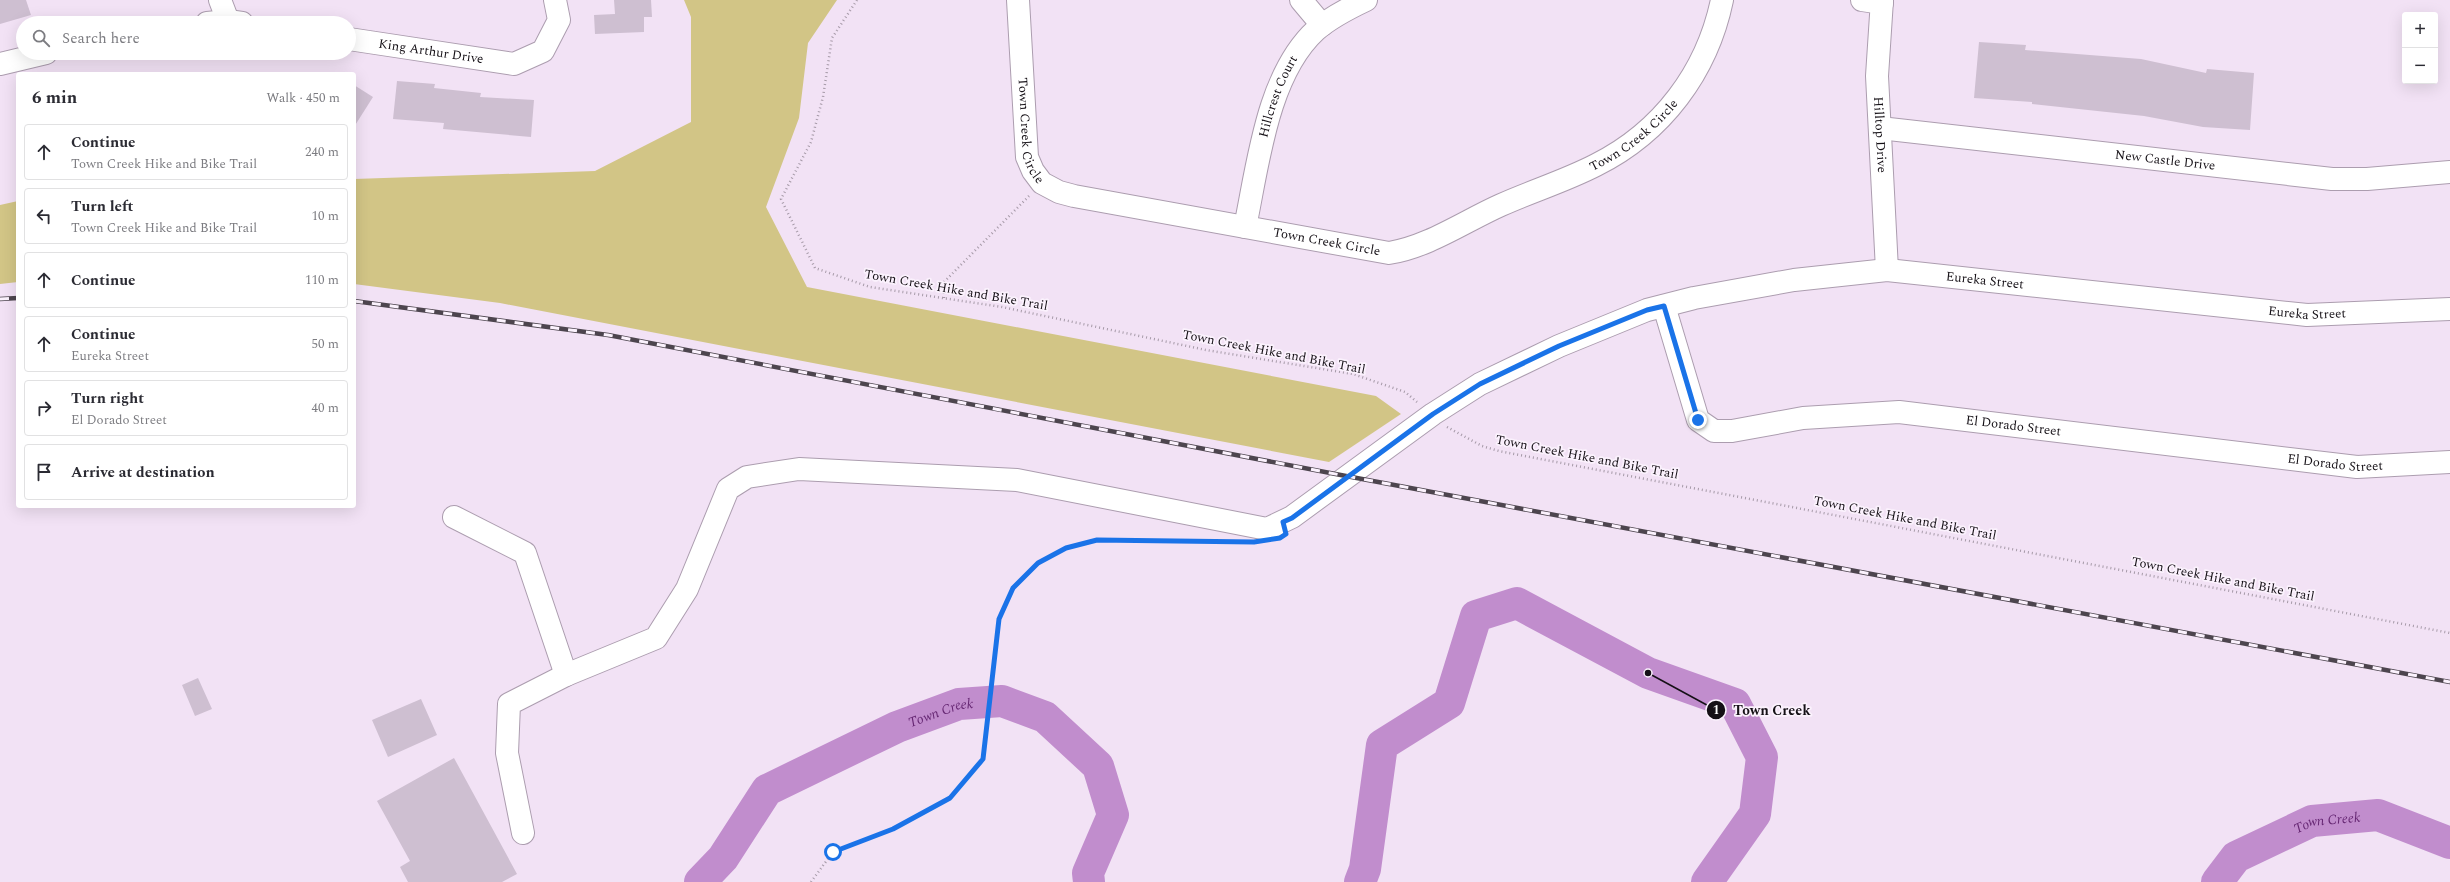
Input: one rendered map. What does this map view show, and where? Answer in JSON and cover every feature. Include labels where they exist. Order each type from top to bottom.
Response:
[{"type":"street","points":[[220,0],[224,16]]},
{"type":"street","name":"King Arthur Drive","points":[[356,40],[514,64],[544,51],[558,20],[555,0]]},
{"type":"street","name":"Town Creek Circle","points":[[1018,0],[1025,144],[1032,171],[1042,183],[1059,192],[1074,196],[1374,251],[1400,251],[1515,198],[1595,166],[1621,151],[1648,131],[1669,110],[1686,89],[1712,34],[1722,0]]},
{"type":"street","points":[[1301,0],[1322,26]]},
{"type":"street","name":"Hillcrest Court","points":[[1245,227],[1266,123],[1276,94],[1292,62],[1315,30],[1366,0]]},
{"type":"street","name":"Hilltop Drive","points":[[1875,1],[1887,270]]},
{"type":"street","points":[[0,64],[17,60]]},
{"type":"street","name":"New Castle Drive","points":[[1880,128],[2332,179],[2367,179],[2450,172]]},
{"type":"street","name":"Eureka Street","points":[[522,833],[507,753],[509,704],[566,675],[656,638],[687,589],[728,489],[747,477],[799,469],[1017,480],[1267,529],[1292,518],[1433,414],[1480,384],[1531,359],[1647,310],[1694,298],[1794,280],[1887,270],[2307,315],[2450,308]]},
{"type":"street","name":"El Dorado Street","points":[[1664,306],[1698,420],[1714,431],[1732,431],[1803,418],[1899,412],[2357,466],[2450,462]]},
{"type":"street","points":[[454,517],[525,553],[566,675]]},
{"type":"path","name":"Town Creek Hike and Bike Trail","points":[[857,0],[832,38],[822,97],[811,142],[781,199],[815,268],[870,287],[1002,307],[1206,350],[1353,374],[1405,392],[1449,429],[1482,446],[1499,451],[2450,633]]},
{"type":"path","points":[[944,298],[944,282],[1042,183]]},
{"type":"path","points":[[811,882],[833,852],[893,829],[950,798],[983,759],[992,668],[999,619],[1013,588],[1038,563],[1066,548],[1097,540],[1223,542]]},
{"type":"shaded area","points":[[684,0],[837,0],[808,43],[799,118],[766,207],[807,287],[1376,396],[1401,414],[1329,462],[500,303],[356,284],[356,179],[595,171],[691,122],[691,17]]},
{"type":"shaded area","points":[[16,201],[16,282],[0,284],[0,205]]},
{"type":"building","points":[[0,0],[26,0],[31,15],[16,16],[16,19],[0,24]]},
{"type":"building","points":[[614,0],[651,0],[652,17],[644,17],[644,32],[595,34],[594,15],[615,14]]},
{"type":"building","points":[[1979,42],[2026,45],[2025,50],[2141,59],[2206,73],[2207,69],[2254,73],[2250,130],[2203,127],[2144,116],[2032,104],[2032,102],[1974,98]]},
{"type":"building","points":[[397,81],[435,84],[434,88],[481,93],[480,97],[534,100],[531,137],[443,129],[444,123],[393,119]]},
{"type":"building","points":[[356,86],[373,97],[356,124]]},
{"type":"building","points":[[198,678],[212,709],[195,716],[182,685]]},
{"type":"building","points":[[421,699],[437,735],[388,757],[372,720]]},
{"type":"building","points":[[454,758],[517,874],[502,882],[408,882],[400,867],[410,861],[377,801]]},
{"type":"waterway","name":"Town Creek","points":[[1360,882],[1365,869],[1382,745],[1449,703],[1476,616],[1517,603],[1648,673],[1735,704],[1762,757],[1755,814],[1707,882]]},
{"type":"waterway","name":"Town Creek","points":[[700,882],[723,858],[767,790],[897,727],[959,704],[1002,701],[1045,717],[1098,766],[1113,815],[1088,873],[1089,882]]},
{"type":"waterway","name":"Town Creek","points":[[2217,882],[2236,857],[2312,821],[2378,815],[2450,843]]},
{"type":"railway","points":[[0,299],[16,298]]},
{"type":"railway","points":[[356,301],[608,335],[1346,476],[2450,682]]},
{"type":"place","name":"Town Creek","points":[[1648,673]]},
{"type":"route","points":[[833,852],[893,829],[950,798],[983,759],[992,668],[999,619],[1013,588],[1038,563],[1066,548],[1097,540],[1254,542],[1280,538],[1286,534],[1283,522],[1292,518],[1346,476],[1433,414],[1480,384],[1559,346],[1647,310],[1664,306],[1698,420]]}]
